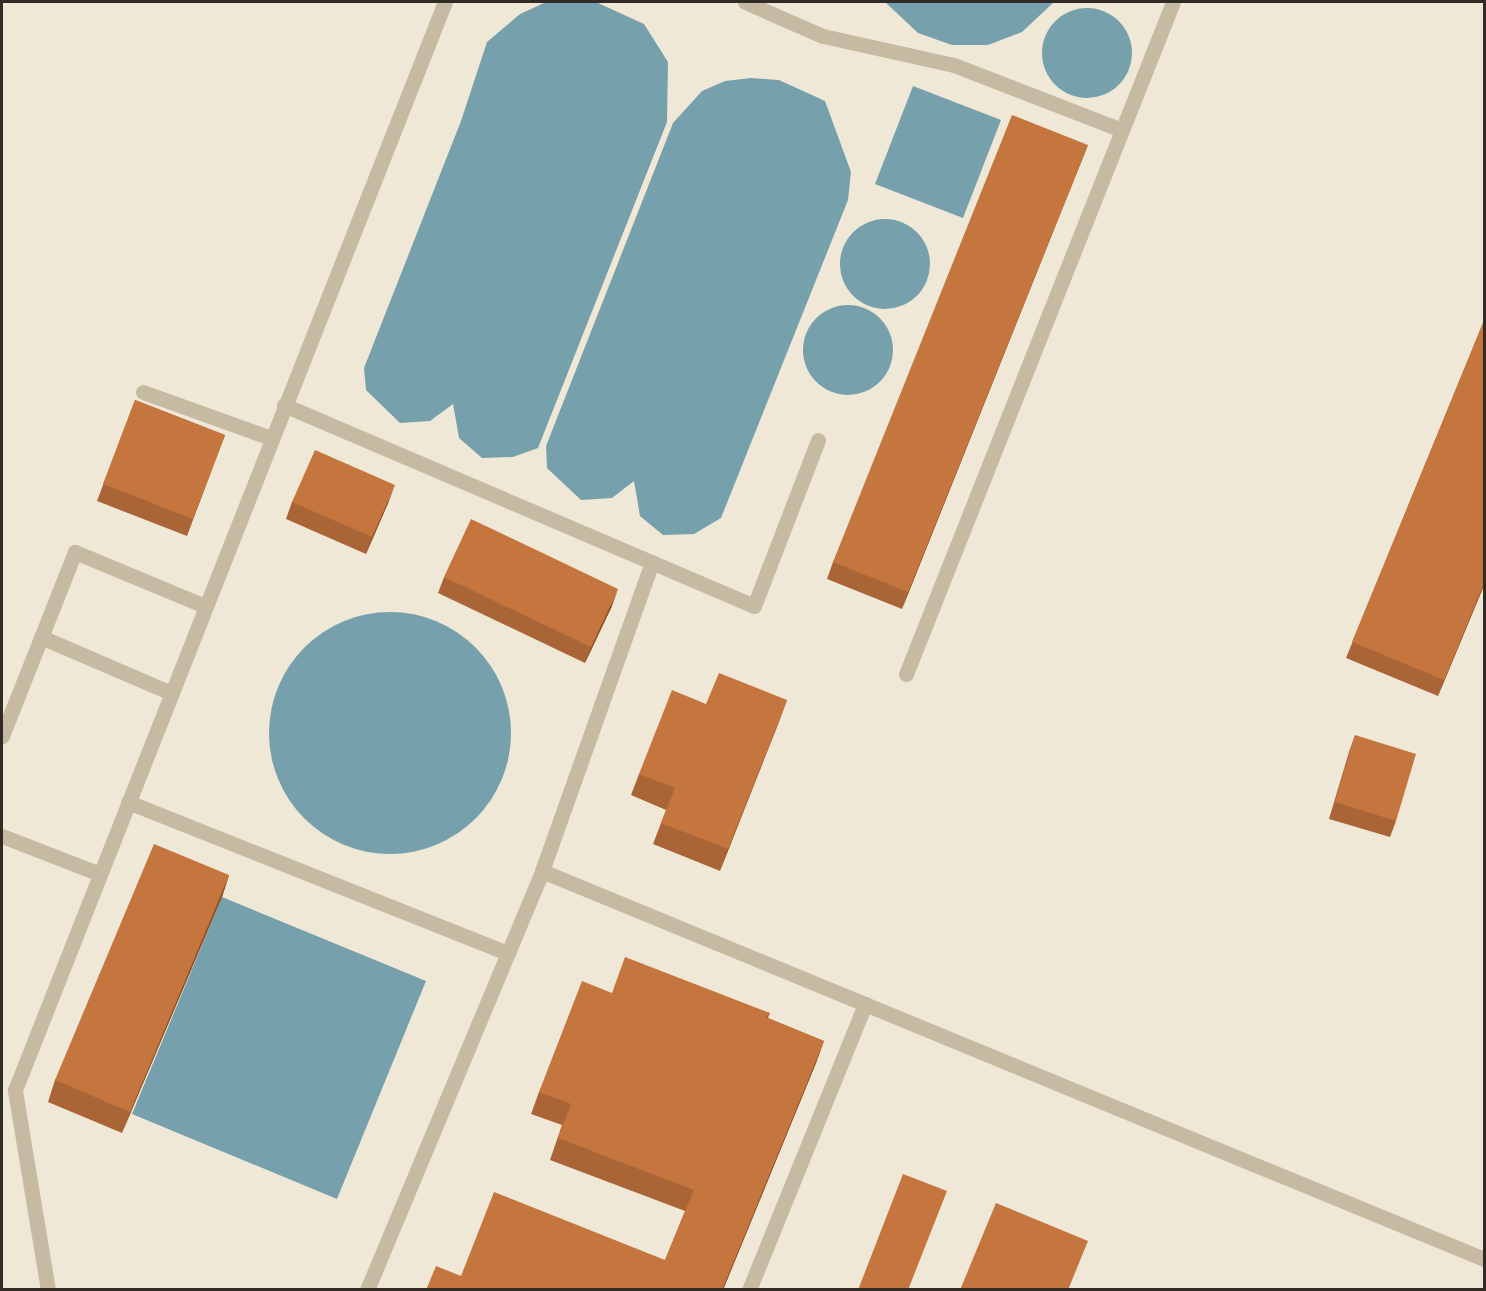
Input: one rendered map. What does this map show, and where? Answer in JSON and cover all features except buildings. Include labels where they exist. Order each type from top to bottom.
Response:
[{"type":"lane","points":[[48,1290],[15,1089],[445,2]]},
{"type":"lane","points":[[745,2],[823,36],[954,65],[1122,130]]},
{"type":"lane","points":[[906,674],[1173,2]]},
{"type":"lane","points":[[143,392],[271,438]]},
{"type":"lane","points":[[284,405],[754,606],[818,440]]},
{"type":"lane","points":[[2,736],[75,552],[205,606]]},
{"type":"lane","points":[[367,1290],[542,872],[652,562]]},
{"type":"lane","points":[[41,637],[171,693]]},
{"type":"lane","points":[[128,802],[508,953]]},
{"type":"lane","points":[[2,836],[100,874]]},
{"type":"lane","points":[[542,872],[1485,1259]]},
{"type":"lane","points":[[748,1290],[866,1004]]},
{"type":"water","points":[[885,2],[1054,2],[1022,32],[988,45],[952,45],[918,33]]},
{"type":"water","points":[[544,3],[598,3],[644,24],[668,62],[667,122],[538,448],[513,457],[482,458],[459,438],[453,404],[430,421],[400,423],[366,390],[364,368],[461,121],[487,42],[520,14]]},
{"type":"water","points":[[1087,8],[1104,12],[1119,21],[1128,36],[1132,53],[1128,70],[1119,85],[1104,94],[1087,98],[1070,94],[1055,85],[1046,70],[1042,53],[1046,36],[1055,21],[1070,12]]},
{"type":"water","points":[[751,78],[779,80],[825,101],[851,172],[848,200],[721,518],[694,534],[663,535],[640,516],[634,481],[612,498],[581,500],[547,468],[546,446],[673,123],[702,91],[725,81]]},
{"type":"water","points":[[913,86],[1001,120],[963,218],[875,184]]},
{"type":"water","points":[[885,219],[902,223],[917,232],[926,247],[930,264],[926,281],[917,296],[902,305],[885,309],[868,305],[853,296],[844,281],[840,264],[844,247],[853,232],[868,223]]},
{"type":"water","points":[[848,305],[865,309],[880,318],[889,333],[893,350],[889,367],[880,382],[865,391],[848,395],[831,391],[816,382],[807,367],[803,350],[807,333],[816,318],[831,309]]},
{"type":"water","points":[[378,612],[402,612],[425,617],[447,626],[476,647],[491,666],[502,687],[509,709],[511,733],[509,757],[502,779],[491,800],[476,819],[447,840],[425,849],[402,854],[378,854],[355,849],[333,840],[313,827],[296,810],[283,790],[274,768],[269,745],[269,721],[274,698],[283,676],[296,656],[313,639],[333,626],[355,617]]},
{"type":"water","points":[[222,897],[426,981],[337,1199],[132,1114]]}]
